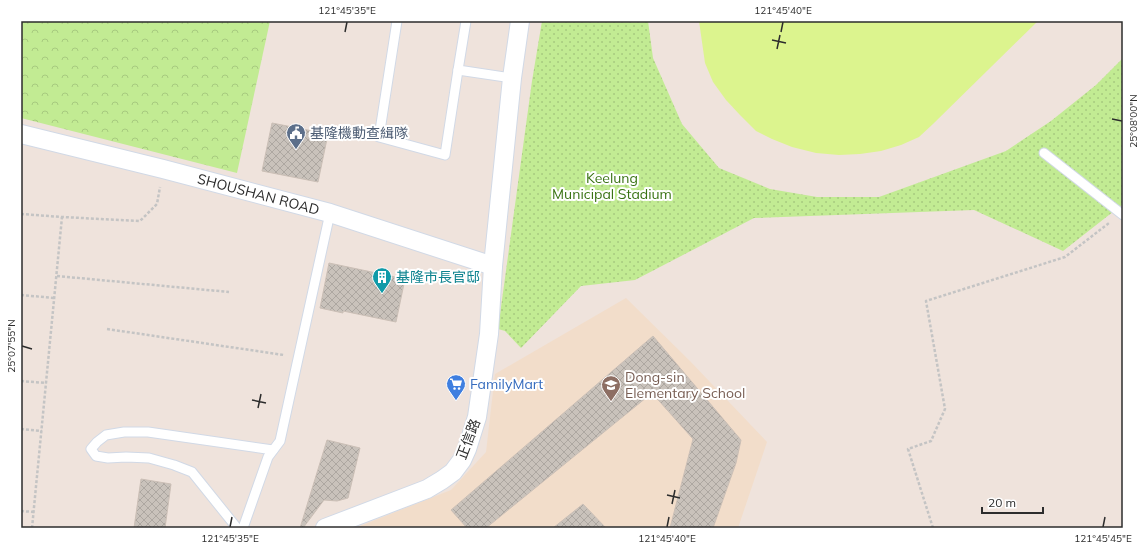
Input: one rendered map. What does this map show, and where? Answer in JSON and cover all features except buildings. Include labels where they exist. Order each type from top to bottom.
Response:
[{"type":"street","name":"正信路","points":[[325,528],[427,488],[442,480],[453,472],[462,460],[473,433],[481,394],[489,334],[493,266],[512,78],[520,21]]},
{"type":"street","name":"SHOUSHAN ROAD","points":[[21,134],[163,169],[330,213],[493,266]]},
{"type":"lane","points":[[397,21],[379,137],[445,155],[466,21]]},
{"type":"lane","points":[[458,70],[512,78]]},
{"type":"lane","points":[[1044,152],[1120,212]]},
{"type":"lane","points":[[243,528],[268,457],[280,441],[330,213]]},
{"type":"lane","points":[[237,528],[192,472],[149,458],[108,458],[96,456],[91,449],[106,435],[124,432],[148,432],[273,450]]},
{"type":"path","points":[[21,214],[62,218],[140,221],[157,204],[163,169]]},
{"type":"path","points":[[933,528],[908,449],[931,441],[945,409],[926,301],[1065,257],[1114,219],[1120,212]]},
{"type":"path","points":[[32,528],[62,218]]},
{"type":"path","points":[[57,276],[229,292]]},
{"type":"path","points":[[21,295],[54,298]]},
{"type":"path","points":[[107,329],[299,357]]},
{"type":"path","points":[[21,381],[46,383]]},
{"type":"path","points":[[21,429],[42,431]]},
{"type":"path","points":[[21,511],[34,512]]},
{"type":"shaded area","name":"Dong-sin Elementary School","points":[[626,298],[690,361],[767,442],[738,528],[355,528],[451,490],[486,452],[495,374]]},
{"type":"green space","points":[[21,21],[270,21],[237,173],[21,118]]},
{"type":"green space","name":"Keelung Municipal Stadium","points":[[542,21],[648,21],[653,58],[682,124],[719,168],[770,189],[817,197],[879,197],[1006,151],[1051,121],[1096,85],[1123,58],[1123,204],[1063,251],[974,210],[754,218],[635,280],[581,286],[521,348],[505,331],[498,329],[532,81]]},
{"type":"green space","points":[[699,21],[1038,21],[919,137],[901,145],[881,151],[839,155],[816,153],[792,147],[756,131],[726,100],[713,82],[705,63]]},
{"type":"place","name":"基隆機動查緝隊","points":[[296,150]]},
{"type":"place","name":"基隆市長官邸","points":[[382,294]]},
{"type":"place","name":"FamilyMart","points":[[456,401]]},
{"type":"place","name":"Dong-sin Elementary School","points":[[611,402]]}]
